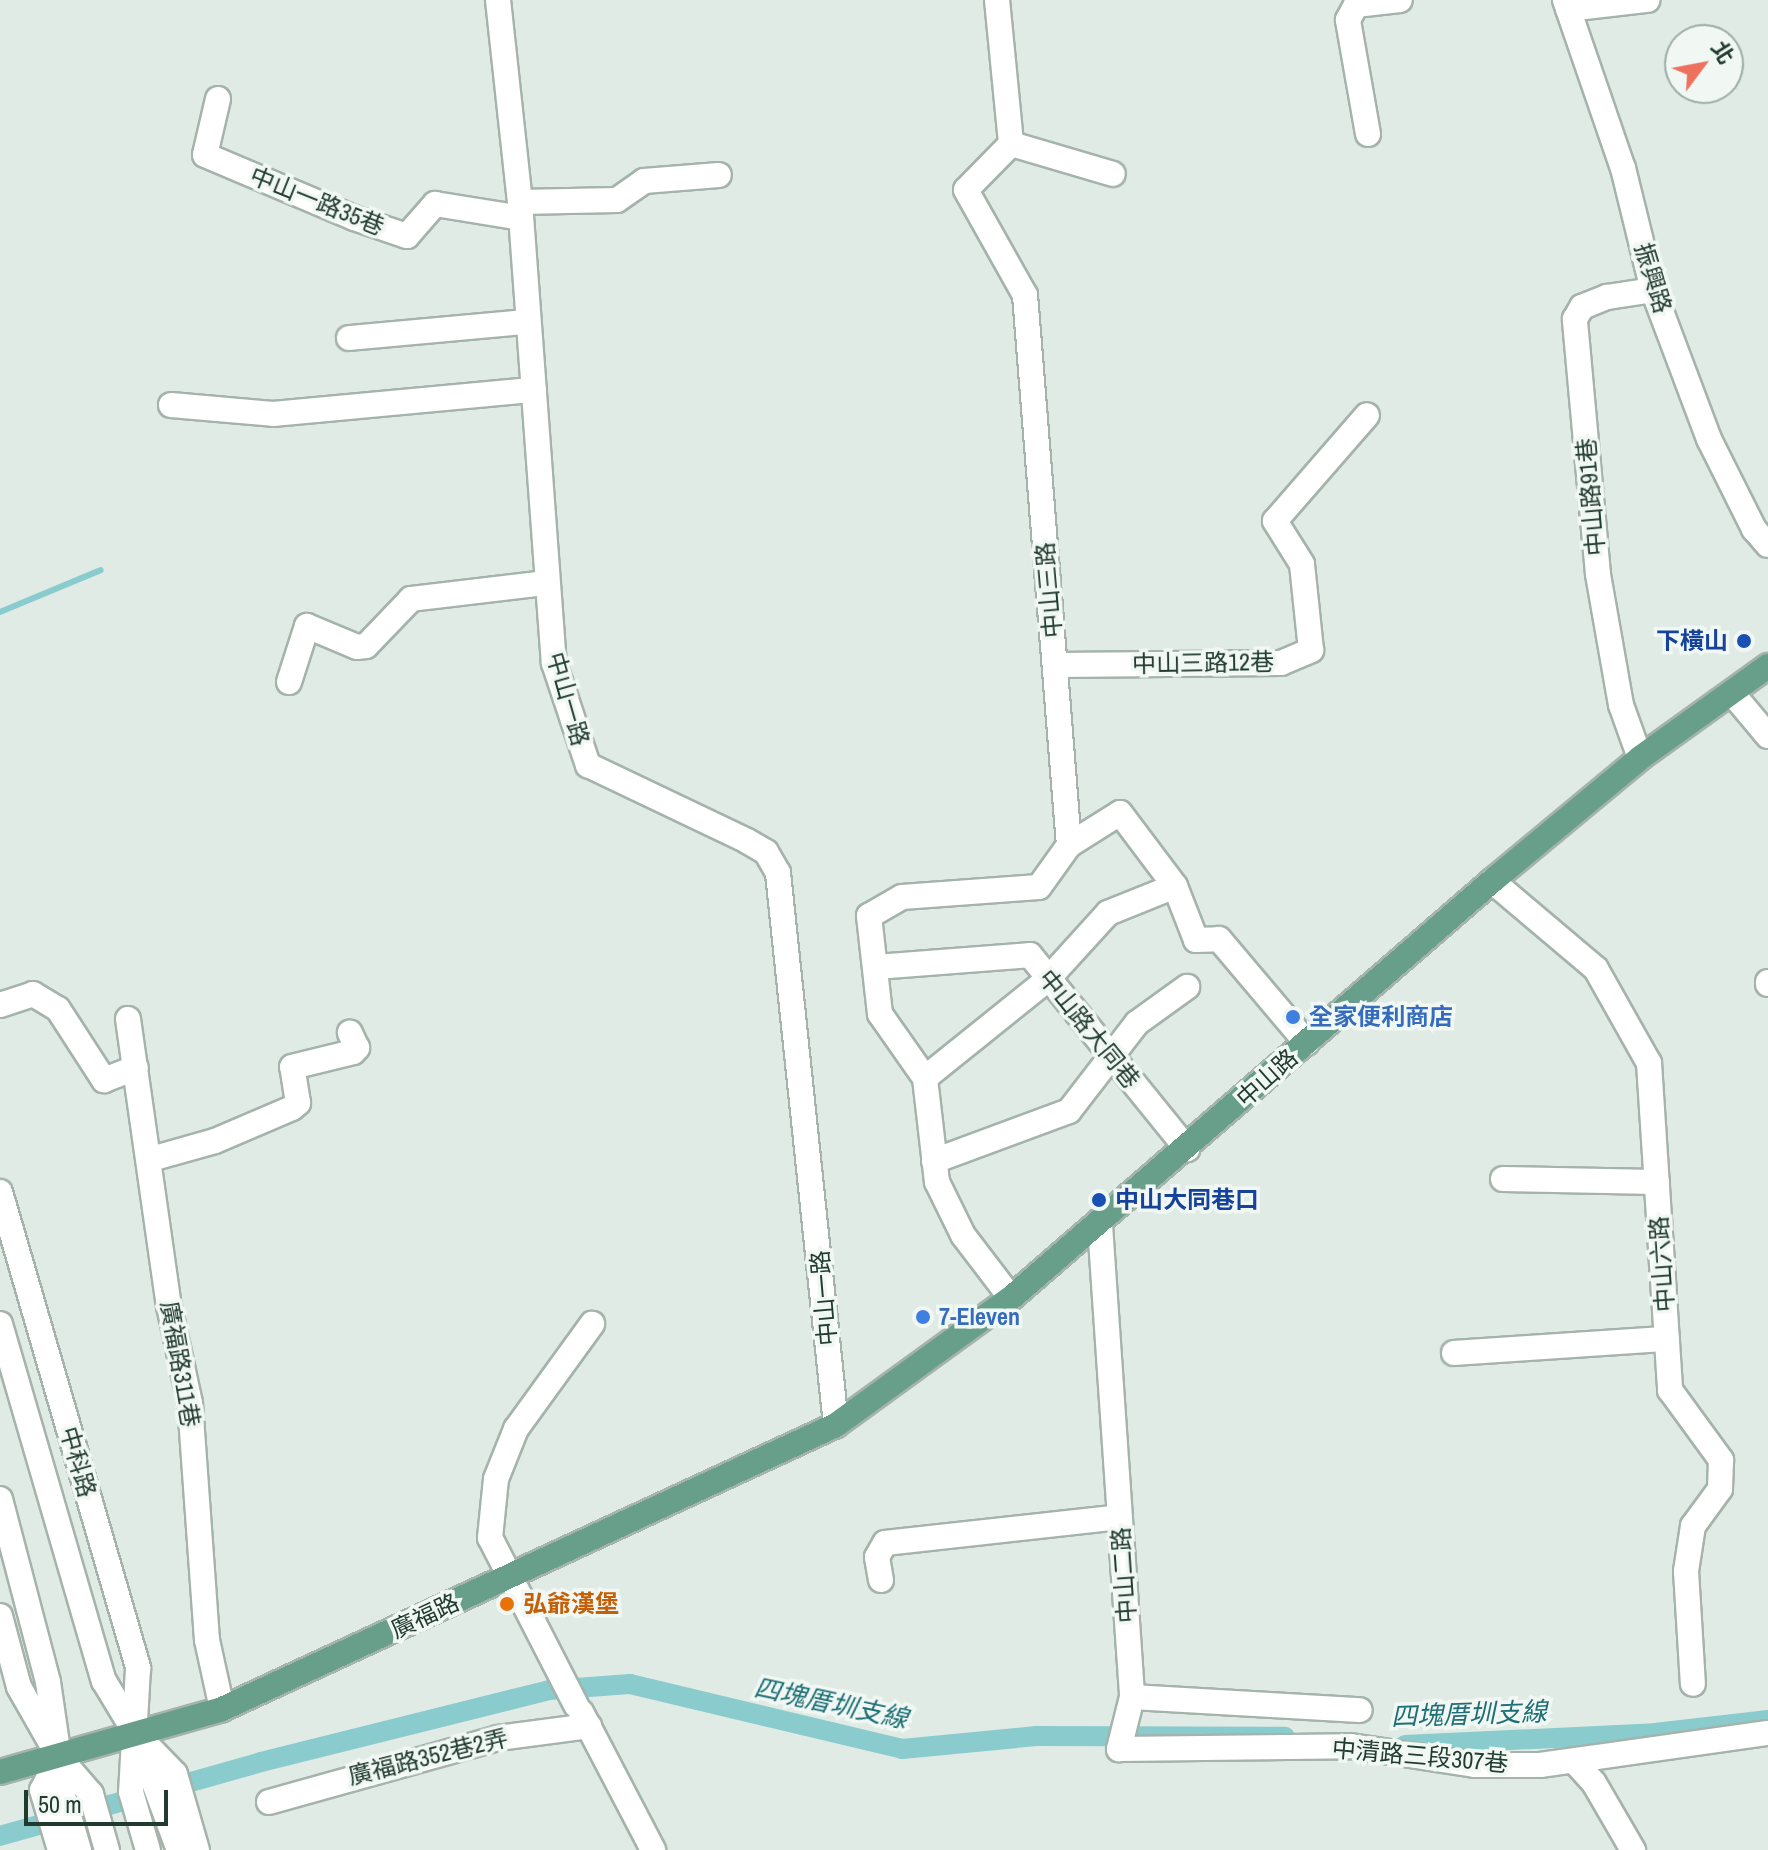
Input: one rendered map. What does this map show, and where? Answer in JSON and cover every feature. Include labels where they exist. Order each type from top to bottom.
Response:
[{"type":"main road","name":"中山路","points":[[836,1425],[1011,1298],[1100,1225],[1492,881],[1640,758],[1768,666]]},
{"type":"main road","name":"廣福路","points":[[0,1772],[222,1709],[836,1425]]},
{"type":"street","name":"中山一路","points":[[498,0],[521,210],[525,322],[534,390],[545,583],[554,663],[588,765],[747,841],[766,852],[778,873],[836,1425]]},
{"type":"street","points":[[997,0],[1011,144],[1113,174]]},
{"type":"street","points":[[1368,134],[1348,20],[1356,5],[1400,0]]},
{"type":"street","points":[[1566,4],[1647,0]]},
{"type":"street","name":"振興路","points":[[1566,4],[1623,168],[1653,290],[1709,439],[1754,529],[1768,545]]},
{"type":"street","name":"中山一路35巷","points":[[218,99],[205,155],[354,218],[407,236],[435,204],[521,210]]},
{"type":"street","name":"中山三路","points":[[1011,144],[966,190],[1025,295],[1069,845]]},
{"type":"street","points":[[521,210],[617,200],[644,181],[719,175]]},
{"type":"street","name":"中山路91巷","points":[[1640,758],[1621,705],[1598,574],[1575,319],[1582,307],[1607,297],[1653,290]]},
{"type":"street","points":[[349,338],[525,322]]},
{"type":"street","points":[[171,405],[273,414],[534,390]]},
{"type":"street","name":"中山三路12巷","points":[[1055,665],[1281,663],[1311,650],[1302,564],[1275,521],[1367,415]]},
{"type":"street","points":[[289,682],[307,626],[357,647],[366,646],[411,599],[545,583]]},
{"type":"street","points":[[1732,693],[1768,736]]},
{"type":"street","points":[[1011,1298],[963,1235],[937,1182],[925,1078],[880,1014],[869,916],[902,897],[1039,887],[1069,845],[1120,813],[1175,886],[1196,940],[1219,939],[1307,1043]]},
{"type":"street","name":"中山六路","points":[[1492,881],[1596,969],[1649,1063],[1670,1390],[1721,1460],[1720,1489],[1693,1526],[1686,1571],[1693,1684]]},
{"type":"street","points":[[925,1078],[1048,979],[1108,913],[1175,886]]},
{"type":"street","name":"中山路大同巷","points":[[875,967],[1030,955],[1187,1149]]},
{"type":"street","points":[[934,1161],[1069,1111],[1137,1023],[1187,987]]},
{"type":"street","points":[[0,1005],[33,994],[58,1009],[104,1080],[136,1068]]},
{"type":"street","name":"廣福路311巷","points":[[128,1019],[151,1159],[169,1306],[190,1403],[207,1640],[222,1709]]},
{"type":"street","points":[[151,1159],[215,1141],[292,1108],[298,1103],[292,1067],[353,1052],[357,1048],[350,1033]]},
{"type":"street","points":[[1503,1179],[1657,1182]]},
{"type":"street","name":"中科路","points":[[0,1192],[138,1668],[131,1792],[146,1844]]},
{"type":"street","name":"中山二路","points":[[1100,1225],[1132,1697],[1119,1749]]},
{"type":"street","name":"中科路","points":[[0,1324],[104,1681],[167,1780],[180,1835],[197,1850]]},
{"type":"street","points":[[592,1324],[516,1429],[496,1479],[490,1538],[544,1649],[653,1850]]},
{"type":"street","points":[[1454,1353],[1667,1339]]},
{"type":"street","points":[[0,1499],[48,1682],[61,1789],[79,1850]]},
{"type":"street","points":[[881,1580],[878,1549],[896,1540],[1120,1517]]},
{"type":"street","points":[[0,1616],[19,1687],[59,1757],[91,1794],[107,1849]]},
{"type":"street","points":[[1132,1697],[1360,1710]]},
{"type":"street","name":"廣福路352巷2弄","points":[[269,1802],[581,1714]]},
{"type":"street","name":"中清路三段307巷","points":[[1119,1749],[1351,1746],[1475,1765],[1575,1762],[1768,1733]]},
{"type":"street","points":[[59,1757],[42,1790],[60,1850]]},
{"type":"street","points":[[1575,1762],[1594,1783],[1633,1850]]},
{"type":"waterway","points":[[0,612],[101,570]]},
{"type":"waterway","name":"四塊厝圳支線","points":[[0,1836],[261,1762],[549,1690],[630,1684],[902,1749],[1036,1736],[1285,1737]]},
{"type":"waterway","name":"四塊厝圳支線","points":[[1405,1745],[1655,1733],[1768,1720]]},
{"type":"place","name":"下橫山","points":[[1744,641]]},
{"type":"place","name":"全家便利商店","points":[[1293,1017]]},
{"type":"place","name":"中山大同巷口","points":[[1099,1200]]},
{"type":"place","name":"7-Eleven","points":[[923,1317]]},
{"type":"place","name":"弘爺漢堡","points":[[507,1604]]}]
